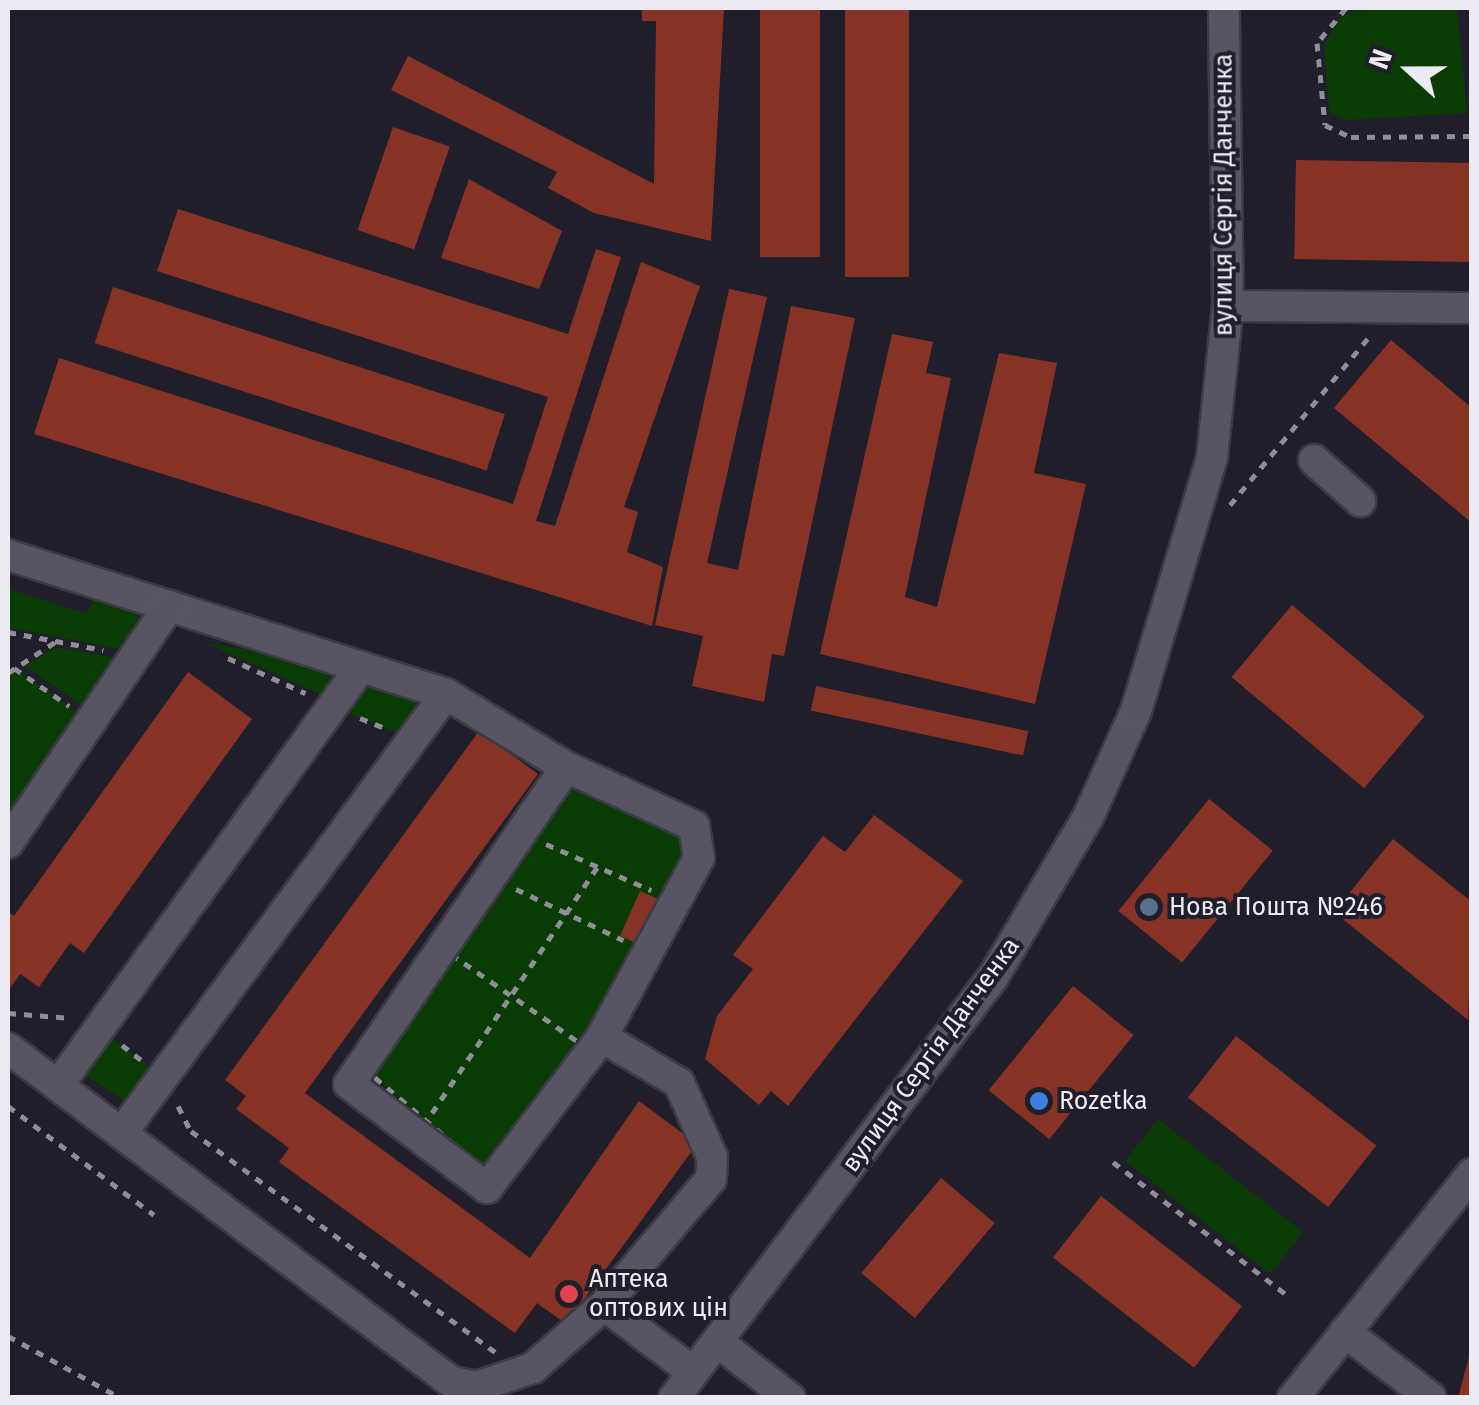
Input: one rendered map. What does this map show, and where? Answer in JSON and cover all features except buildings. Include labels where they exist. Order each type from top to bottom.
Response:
[{"type":"street","name":"вулиця Сергія Данченка","points":[[674,1398],[993,978],[1089,815],[1182,575],[1212,457],[1228,306],[1224,8]]},
{"type":"street","points":[[1228,306],[1472,308]]},
{"type":"street","points":[[1314,460],[1360,501]]},
{"type":"street","points":[[8,555],[446,694],[566,767],[694,826],[699,858],[602,1037],[487,1188],[349,1084],[566,767]]},
{"type":"street","points":[[8,843],[168,606]]},
{"type":"street","points":[[59,1084],[360,668]]},
{"type":"street","points":[[124,1131],[446,694]]},
{"type":"street","points":[[8,1048],[124,1131],[450,1381],[506,1384],[604,1305],[711,1180],[712,1158],[679,1083],[602,1037]]},
{"type":"street","points":[[1293,1398],[1472,1174]]},
{"type":"street","points":[[604,1305],[693,1372]]},
{"type":"street","points":[[1345,1332],[1430,1398]]},
{"type":"street","points":[[719,1342],[790,1398]]},
{"type":"path","points":[[1346,8],[1316,43],[1325,125],[1351,137],[1472,136]]},
{"type":"path","points":[[1224,512],[1374,330]]},
{"type":"path","points":[[8,632],[108,651]]},
{"type":"path","points":[[8,673],[56,641]]},
{"type":"path","points":[[212,651],[412,740]]},
{"type":"path","points":[[14,668],[80,713]]},
{"type":"path","points":[[522,833],[676,901]]},
{"type":"path","points":[[424,1123],[515,998],[598,866]]},
{"type":"path","points":[[491,877],[648,952]]},
{"type":"path","points":[[451,954],[515,998],[583,1045],[493,1164],[479,1165],[424,1123],[372,1075],[451,954]]},
{"type":"path","points":[[163,1076],[191,1131],[504,1358]]},
{"type":"path","points":[[8,1106],[154,1215]]},
{"type":"path","points":[[1113,1162],[1288,1296]]},
{"type":"path","points":[[1153,1193],[1159,1186]]},
{"type":"path","points":[[1229,1252],[1234,1245]]},
{"type":"path","points":[[8,1336],[121,1398]]},
{"type":"green space","points":[[1457,8],[1467,113],[1345,120],[1329,111],[1324,47],[1338,20],[1352,11]]},
{"type":"green space","points":[[8,589],[87,614],[94,599],[137,613],[140,623],[119,649],[8,627]]},
{"type":"green space","points":[[206,643],[318,661],[332,680],[322,695]]},
{"type":"green space","points":[[56,647],[118,658],[83,706],[25,666]]},
{"type":"green space","points":[[14,668],[79,713],[8,818],[8,673]]},
{"type":"green space","points":[[372,678],[426,695],[407,737],[343,711]]},
{"type":"green space","points":[[568,780],[694,841],[665,902],[640,892],[621,935],[638,943],[583,1045],[493,1164],[479,1165],[372,1075]]},
{"type":"green space","points":[[105,1033],[159,1073],[137,1098],[125,1102],[83,1073]]},
{"type":"green space","points":[[1158,1119],[1303,1232],[1270,1274],[1125,1161]]},
{"type":"place","name":"Нова Пошта №246","points":[[1149,907]]},
{"type":"place","name":"Rozetka","points":[[1039,1101]]},
{"type":"place","name":"Аптека оптових цін","points":[[569,1294]]}]
